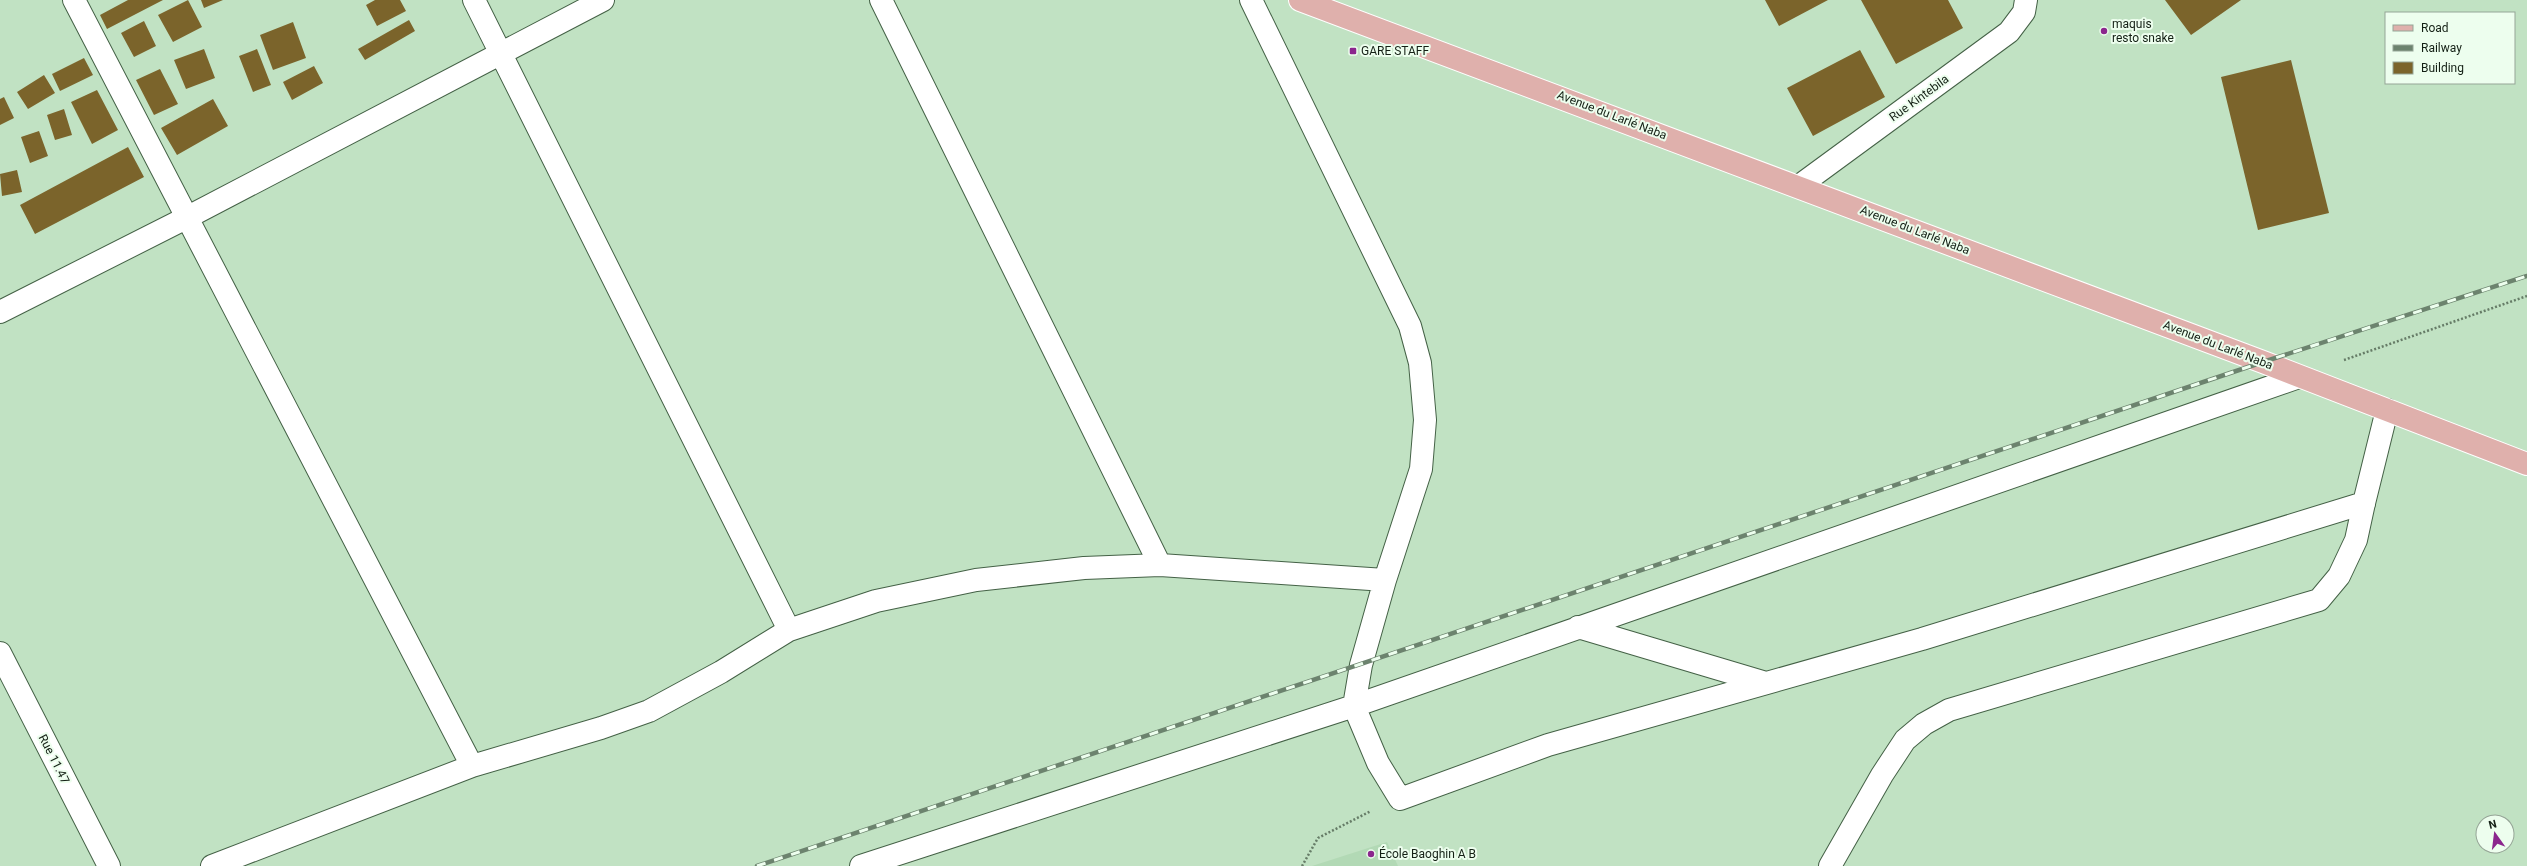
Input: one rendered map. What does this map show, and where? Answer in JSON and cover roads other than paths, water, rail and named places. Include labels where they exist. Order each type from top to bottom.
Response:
[{"type":"main road","name":"Avenue du Larlé Naba","points":[[1300,0],[1799,186],[2527,464]]},
{"type":"street","points":[[74,0],[472,766]]},
{"type":"street","points":[[474,0],[503,53],[789,630]]},
{"type":"street","points":[[0,312],[188,218],[603,0]]},
{"type":"street","points":[[881,0],[1160,565]]},
{"type":"street","points":[[1251,0],[1410,326],[1420,363],[1425,420],[1421,469],[1385,580],[1361,665],[1354,706],[1378,763],[1400,799],[1548,745],[1922,639],[2364,503]]},
{"type":"street","name":"Rue Kintebila","points":[[1799,186],[2009,32],[2024,12],[2026,0]]},
{"type":"street","points":[[861,866],[1354,706],[2299,377]]},
{"type":"street","points":[[1830,866],[1905,740],[1924,724],[1950,710],[2319,600],[2339,576],[2356,540],[2387,410]]},
{"type":"street","points":[[212,866],[472,766],[594,731],[649,711],[721,672],[789,630],[876,601],[976,580],[1084,568],[1160,565],[1385,580]]},
{"type":"street","points":[[1578,627],[1766,683]]},
{"type":"street","name":"Rue 11.47","points":[[0,653],[109,866]]},
{"type":"railway","points":[[757,866],[2263,362],[2527,276]]},
{"type":"place","name":"maquis resto snake","points":[[2104,31]]},
{"type":"place","name":"GARE STAFF","points":[[1353,51]]},
{"type":"place","name":"École Baoghin A B","points":[[1371,854]]}]
